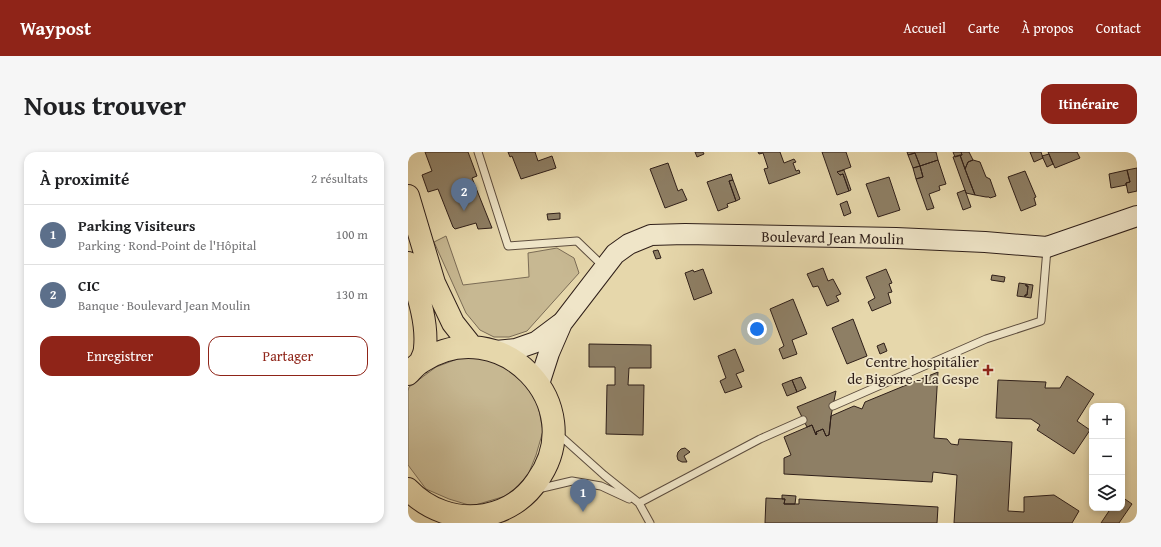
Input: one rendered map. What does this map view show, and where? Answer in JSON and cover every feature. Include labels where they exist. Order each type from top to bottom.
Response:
[{"type":"main road","points":[[408,196],[434,283],[453,323],[472,347]]},
{"type":"main road","points":[[408,263],[412,287],[425,330],[425,350],[414,368]]},
{"type":"main road","points":[[410,495],[456,519],[495,513],[511,514],[531,491],[543,473],[552,452],[554,430],[550,406],[539,384],[520,364],[496,351],[472,347],[454,348],[436,354],[414,368]]},
{"type":"street","name":"Boulevard Jean Moulin","points":[[539,384],[549,352],[562,323],[604,267],[615,254],[629,244],[652,235],[686,234],[896,238],[986,242],[1047,247],[1137,216]]},
{"type":"street","name":"Boulevard Jean Moulin","points":[[496,351],[516,349],[536,342],[562,323]]},
{"type":"lane","points":[[478,152],[508,246],[577,241],[604,267]]},
{"type":"lane","points":[[833,406],[986,338],[1041,321],[1047,247]]},
{"type":"lane","points":[[639,503],[760,439],[803,420]]},
{"type":"lane","points":[[554,430],[604,475],[639,503],[650,523]]},
{"type":"lane","points":[[531,491],[572,481],[601,486],[639,503]]},
{"type":"shaded area","points":[[446,236],[463,285],[529,277],[528,253],[557,248],[574,258],[579,273],[527,331],[509,337],[494,337],[480,330],[466,313],[434,242]]},
{"type":"shaded area","points":[[460,358],[483,358],[506,366],[527,385],[538,405],[543,431],[528,475],[509,495],[472,506],[449,499],[426,489],[408,465],[409,387],[436,367]]},
{"type":"building","points":[[425,152],[468,152],[477,176],[472,178],[492,228],[478,229],[476,223],[455,229],[453,227],[438,189],[428,192],[422,175],[432,171]]},
{"type":"building","points":[[508,152],[535,152],[538,161],[552,156],[556,168],[521,179],[512,156],[510,157]]},
{"type":"building","points":[[695,152],[703,152],[704,154],[697,157]]},
{"type":"building","points":[[758,152],[780,152],[784,163],[794,159],[796,162],[793,163],[796,171],[799,170],[800,173],[769,184],[764,169],[768,168],[763,153],[759,154]]},
{"type":"building","points":[[822,152],[846,152],[851,167],[837,172],[840,175],[843,174],[849,191],[837,195]]},
{"type":"building","points":[[907,152],[936,152],[938,160],[920,166],[915,153],[908,155]]},
{"type":"building","points":[[953,152],[961,152],[962,155],[955,157]]},
{"type":"building","points":[[961,152],[969,152],[973,160],[968,162],[965,169],[960,155],[962,155]]},
{"type":"building","points":[[1030,152],[1041,152],[1043,158],[1034,162]]},
{"type":"building","points":[[1048,152],[1077,152],[1080,158],[1055,168]]},
{"type":"building","points":[[915,153],[920,166],[913,168],[908,155]]},
{"type":"building","points":[[1049,154],[1053,164],[1047,167],[1042,156]]},
{"type":"building","points":[[960,155],[975,195],[966,193],[953,157]]},
{"type":"building","points":[[938,160],[946,184],[939,186],[940,190],[929,194],[934,208],[927,210],[916,179],[923,177],[920,166]]},
{"type":"building","points":[[973,160],[980,162],[986,177],[990,179],[996,196],[990,198],[975,195],[965,169],[968,162]]},
{"type":"building","points":[[668,163],[678,191],[682,189],[687,200],[665,208],[650,169]]},
{"type":"building","points":[[920,166],[923,177],[916,179],[913,168]]},
{"type":"building","points":[[1137,168],[1137,191],[1128,193],[1126,183],[1130,182],[1127,170]]},
{"type":"building","points":[[844,170],[851,190],[849,191],[843,174],[840,175],[837,172]]},
{"type":"building","points":[[1127,170],[1130,182],[1126,183],[1126,185],[1111,188],[1109,174]]},
{"type":"building","points":[[1025,171],[1036,197],[1034,198],[1036,205],[1021,211],[1008,177]]},
{"type":"building","points":[[731,174],[733,180],[729,181],[736,201],[727,204],[728,207],[718,211],[707,182]]},
{"type":"building","points":[[889,177],[900,210],[878,217],[866,184]]},
{"type":"building","points":[[733,180],[740,199],[736,201],[729,181]]},
{"type":"building","points":[[965,190],[971,207],[963,210],[957,193]]},
{"type":"building","points":[[847,201],[851,213],[844,216],[840,204]]},
{"type":"building","points":[[560,213],[560,219],[548,220],[547,214]]},
{"type":"building","points":[[658,250],[661,258],[656,259],[653,251]]},
{"type":"building","points":[[823,268],[828,281],[833,279],[841,294],[836,296],[839,301],[827,306],[818,286],[813,287],[807,274]]},
{"type":"building","points":[[703,269],[712,293],[694,300],[685,273]]},
{"type":"building","points":[[886,269],[892,283],[889,284],[892,292],[888,293],[891,303],[872,311],[868,302],[875,298],[866,277]]},
{"type":"building","points":[[992,275],[1005,277],[1004,282],[991,280]]},
{"type":"building","points":[[1019,283],[1026,284],[1026,286],[1028,286],[1027,295],[1025,295],[1025,297],[1017,296]]},
{"type":"building","points":[[1026,284],[1033,285],[1031,298],[1025,297],[1025,295],[1027,295],[1028,286],[1026,286]]},
{"type":"building","points":[[793,299],[807,334],[792,340],[797,354],[783,359],[779,349],[784,346],[770,309]]},
{"type":"building","points":[[853,319],[867,356],[847,364],[832,328]]},
{"type":"building","points":[[884,343],[887,351],[880,354],[877,346]]},
{"type":"building","points":[[589,344],[651,345],[651,368],[629,368],[628,385],[644,385],[643,435],[606,434],[607,385],[615,385],[615,367],[589,367]]},
{"type":"building","points":[[735,349],[744,371],[736,374],[742,387],[725,393],[720,381],[726,378],[718,356]]},
{"type":"building","points":[[938,372],[934,438],[947,439],[951,444],[958,445],[959,439],[1012,442],[1008,511],[1024,512],[1024,497],[1054,495],[1079,511],[1072,523],[954,523],[957,475],[933,472],[932,482],[784,474],[784,458],[791,455],[784,437],[812,425],[816,435],[816,432],[823,429],[826,436],[829,435],[831,416],[854,406],[862,409],[865,402]]},
{"type":"building","points":[[1067,376],[1094,394],[1077,421],[1089,429],[1089,432],[1074,454],[1037,430],[1040,425],[1031,419],[996,418],[998,380],[1046,382],[1045,388],[1060,388]]},
{"type":"building","points":[[801,377],[806,388],[797,392],[792,380]]},
{"type":"building","points":[[792,380],[797,392],[787,396],[782,384]]},
{"type":"building","points":[[836,391],[829,435],[826,436],[823,429],[816,432],[816,435],[812,425],[807,427],[797,407]]},
{"type":"building","points":[[685,448],[690,452],[684,456],[687,462],[682,462],[678,460],[677,456],[681,449]]},
{"type":"building","points":[[782,495],[796,496],[795,504],[784,504],[785,499],[782,499]]},
{"type":"building","points":[[766,498],[785,499],[784,504],[799,504],[799,499],[938,507],[937,523],[765,523]]},
{"type":"building","points":[[1125,499],[1132,504],[1119,523],[1101,523],[1109,511],[1125,511]]},
{"type":"place","name":"CIC","points":[[464,211]]},
{"type":"place","name":"Centre hospitalier de Bigorre - La Gespe","points":[[988,370]]},
{"type":"place","name":"Parking Visiteurs","points":[[583,512]]}]
